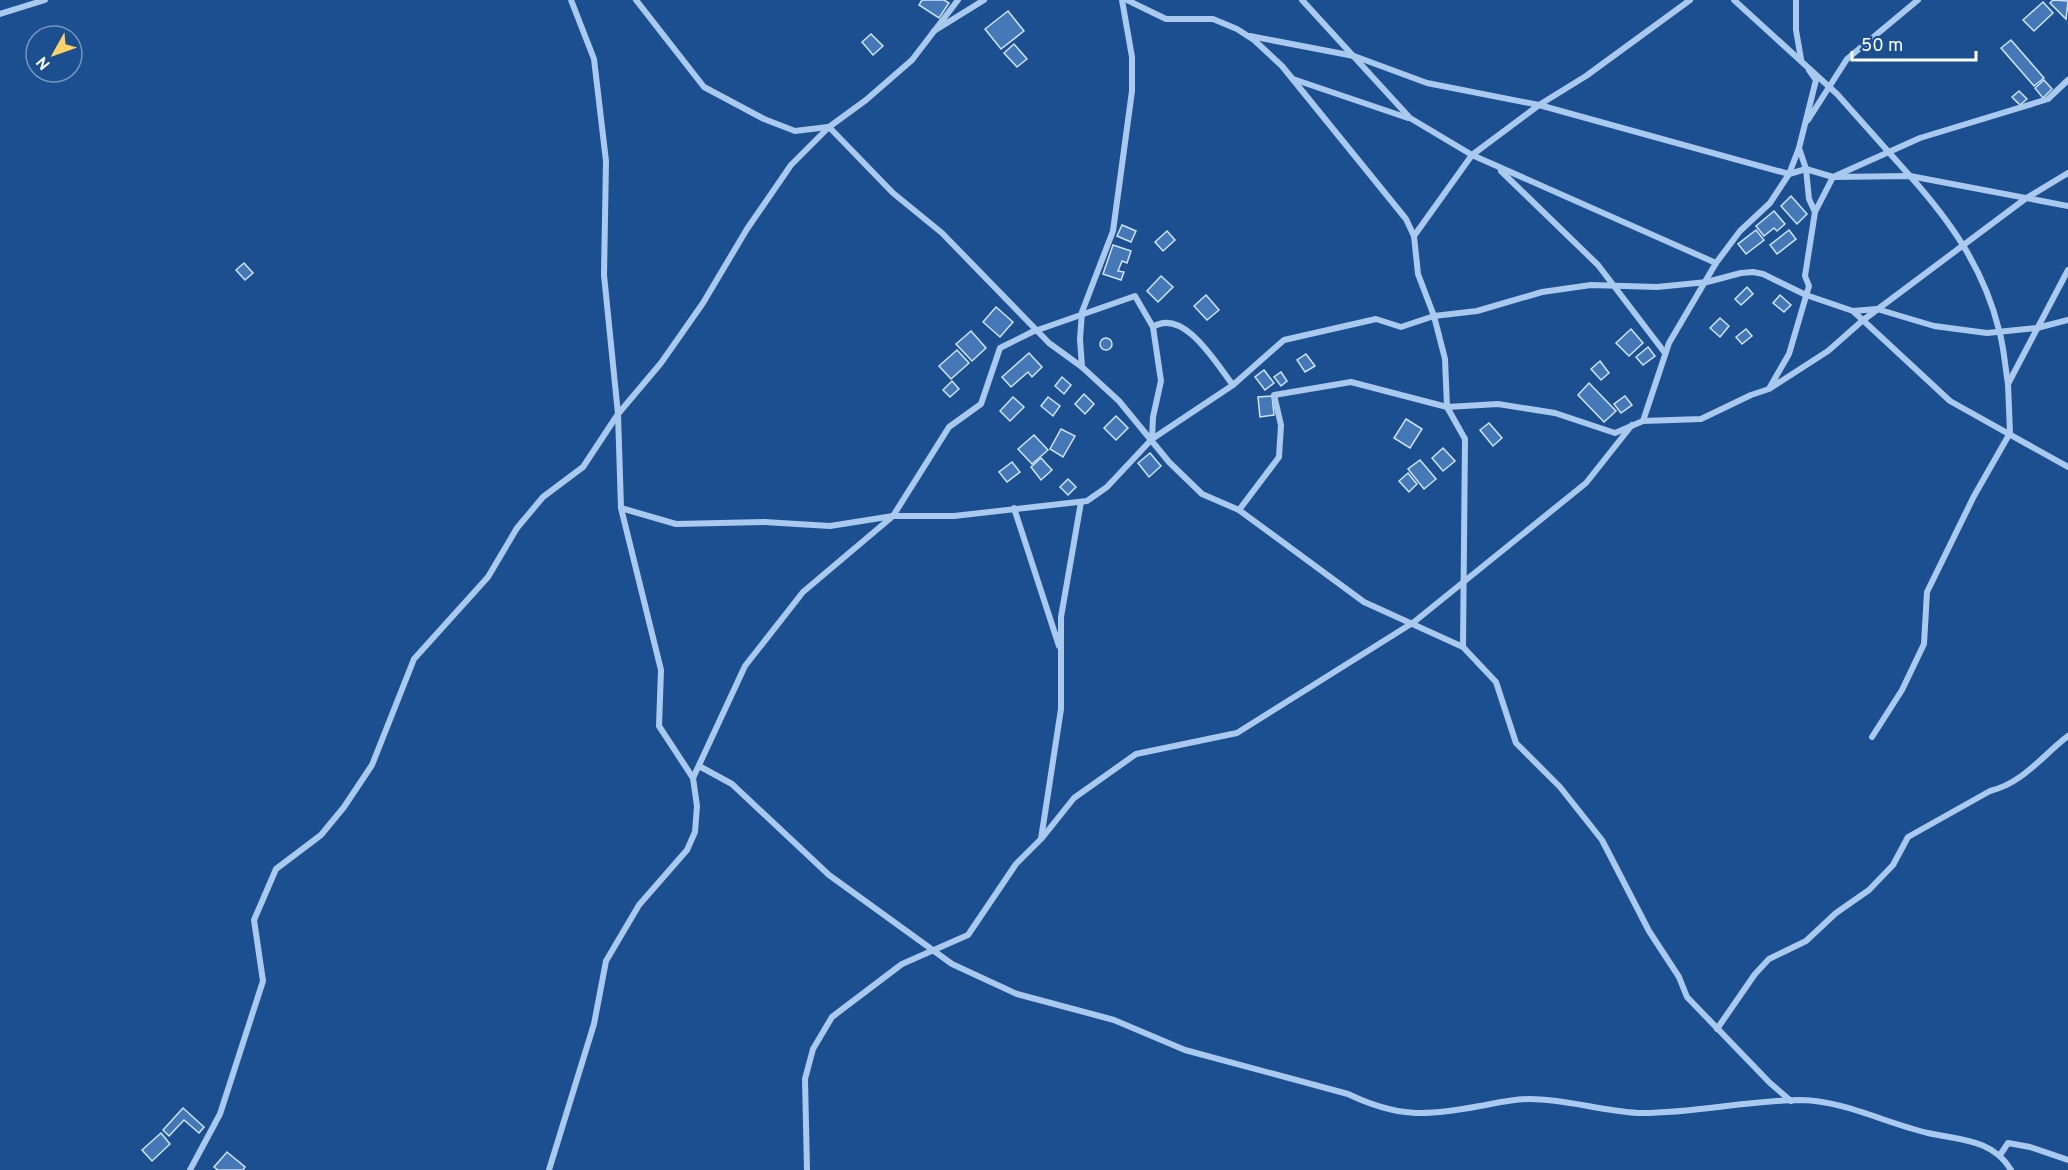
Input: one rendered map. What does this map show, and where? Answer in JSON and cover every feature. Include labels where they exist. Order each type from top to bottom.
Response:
[{"type":"street","points":[[0,14],[45,0]]},
{"type":"street","points":[[549,1170],[594,1024],[606,961],[639,905],[687,850],[695,832],[697,806],[693,777],[659,726],[661,670],[621,508],[618,414],[604,275],[606,161],[594,59],[571,0]]},
{"type":"street","points":[[636,0],[704,87],[764,119],[795,131],[829,127]]},
{"type":"street","points":[[190,1170],[220,1114],[263,981],[254,920],[276,869],[321,835],[344,807],[372,765],[414,659],[488,577],[517,528],[543,497],[583,467],[618,414],[661,363],[703,303],[747,229],[791,165],[829,127],[866,100],[912,60],[929,34],[958,0]]},
{"type":"street","points":[[929,34],[984,0]]},
{"type":"street","points":[[1082,367],[1080,339],[1082,315],[1113,231],[1132,92],[1132,57],[1122,0]]},
{"type":"street","points":[[1127,0],[1166,19],[1213,19],[1247,35],[1354,56],[1427,82],[1539,105],[1789,174],[1806,169],[1833,177],[1910,177],[2068,206]]},
{"type":"street","points":[[1302,0],[1410,118]]},
{"type":"street","points":[[1414,236],[1472,155],[1539,105],[1586,76],[1690,0]]},
{"type":"street","points":[[1734,0],[1801,58],[1829,86],[1945,215],[1987,291],[2000,331],[2008,384],[2010,433],[1974,496],[1927,592],[1924,644],[1902,690],[1872,737]]},
{"type":"street","points":[[1643,421],[1669,343],[1707,282],[1716,263],[1740,231],[1770,203],[1789,174],[1799,148],[1816,80],[1801,58],[1796,30],[1796,0]]},
{"type":"street","points":[[1805,125],[1846,59],[1918,0]]},
{"type":"street","points":[[1247,35],[1292,79],[1402,214],[1414,236],[1418,273],[1434,316],[1445,359],[1447,406],[1466,439],[1463,647]]},
{"type":"street","points":[[1292,79],[1410,118],[1472,155],[1716,263]]},
{"type":"street","points":[[1769,389],[1789,354],[1809,286],[1805,276],[1815,212],[1833,177],[1887,150],[1987,116],[2048,99],[2068,80]]},
{"type":"street","points":[[829,127],[893,193],[942,233],[1037,331],[1082,367],[1119,401],[1169,462],[1202,494],[1239,510],[1364,602],[1463,647],[1496,682],[1516,743],[1560,787],[1602,840],[1649,931],[1679,977],[1687,997],[1770,1083],[1792,1101]]},
{"type":"street","points":[[1799,148],[1806,169],[1809,199],[1815,212]]},
{"type":"street","points":[[1497,166],[1598,265],[1665,353]]},
{"type":"street","points":[[1239,510],[1279,457],[1281,425],[1275,394],[1351,382],[1447,406],[1498,404],[1555,413],[1615,432],[1643,421],[1701,419],[1769,389],[1828,351],[1862,321],[1880,310],[2025,199],[2068,173]]},
{"type":"street","points":[[2008,384],[2068,270]]},
{"type":"street","points":[[621,508],[676,524],[764,522],[830,526],[893,516],[954,516],[1092,500],[1152,439],[1233,385],[1284,340],[1376,319],[1401,327],[1434,316],[1477,311],[1542,292],[1612,284],[1657,287],[1707,282],[1741,273],[1753,273],[1763,274],[1806,295],[1853,311],[1880,310],[1934,326],[1987,333],[2037,328],[2068,320]]},
{"type":"street","points":[[693,777],[745,666],[803,592],[893,516],[949,427],[981,404],[1000,348],[1037,331],[1135,296],[1153,327],[1161,381],[1153,417],[1152,439]]},
{"type":"street","points":[[1853,311],[1950,401],[2068,467]]},
{"type":"street","points":[[1153,327],[1158,324],[1177,324],[1186,329],[1203,345],[1233,385]]},
{"type":"street","points":[[807,1170],[805,1079],[818,1041],[832,1017],[902,964],[968,935],[1017,864],[1041,839],[1074,798],[1136,754],[1237,733],[1412,624],[1586,483],[1633,425]]},
{"type":"street","points":[[1041,839],[1061,709],[1061,617],[1081,502]]},
{"type":"street","points":[[1014,508],[1061,652]]},
{"type":"street","points":[[1717,1029],[1755,974],[1769,959],[1806,941],[1836,914],[1869,890],[1893,865],[1908,837],[1990,791],[2004,788],[2037,765],[2068,736]]},
{"type":"street","points":[[699,766],[732,784],[830,876],[952,964],[1017,994],[1114,1020],[1185,1050],[1348,1094],[1370,1104],[1397,1112],[1422,1115],[1526,1098],[1556,1100],[1635,1113],[1708,1110],[1792,1101],[1841,1106],[1928,1133],[1979,1143],[2000,1155],[2011,1170]]},
{"type":"street","points":[[2000,1155],[2008,1143],[2030,1147],[2068,1160]]},
{"type":"building","points":[[922,0],[944,0],[949,3],[939,18],[919,5]]},
{"type":"building","points":[[2053,0],[2068,1],[2066,19],[2050,3]]},
{"type":"building","points":[[2043,2],[2053,13],[2034,31],[2023,20]]},
{"type":"building","points":[[1008,11],[1024,31],[1001,49],[985,29]]},
{"type":"building","points":[[871,34],[883,46],[873,55],[862,42]]},
{"type":"building","points":[[2011,40],[2044,78],[2034,86],[2001,48]]},
{"type":"building","points":[[1014,44],[1027,59],[1017,67],[1004,53]]},
{"type":"building","points":[[2044,80],[2052,89],[2043,98],[2035,88]]},
{"type":"building","points":[[2019,91],[2027,99],[2020,105],[2012,97]]},
{"type":"building","points":[[1791,196],[1807,214],[1797,224],[1781,206]]},
{"type":"building","points":[[1774,211],[1785,224],[1777,231],[1774,228],[1764,236],[1756,226]]},
{"type":"building","points":[[1122,225],[1136,231],[1131,242],[1117,236]]},
{"type":"building","points":[[1756,230],[1764,240],[1746,254],[1738,244]]},
{"type":"building","points":[[1789,230],[1796,239],[1777,254],[1770,245]]},
{"type":"building","points":[[1167,231],[1175,240],[1163,251],[1155,242]]},
{"type":"building","points":[[1113,245],[1131,251],[1127,263],[1122,261],[1118,271],[1124,272],[1121,280],[1103,274]]},
{"type":"building","points":[[244,263],[253,273],[245,280],[236,270]]},
{"type":"building","points":[[1161,276],[1173,287],[1158,302],[1147,291]]},
{"type":"building","points":[[1747,287],[1753,294],[1741,305],[1735,299]]},
{"type":"building","points":[[1206,295],[1219,310],[1207,320],[1194,306]]},
{"type":"building","points":[[1780,295],[1791,305],[1784,312],[1773,303]]},
{"type":"building","points":[[996,307],[1013,322],[1000,337],[983,322]]},
{"type":"building","points":[[1720,318],[1729,326],[1720,337],[1710,328]]},
{"type":"building","points":[[1631,329],[1643,343],[1629,356],[1616,343]]},
{"type":"building","points":[[1746,329],[1752,336],[1742,344],[1736,337]]},
{"type":"building","points":[[971,331],[986,348],[972,361],[956,344]]},
{"type":"building","points":[[1108,338],[1112,344],[1108,350],[1104,350],[1100,342]]},
{"type":"building","points":[[1648,347],[1655,356],[1643,365],[1636,357]]},
{"type":"building","points":[[957,350],[969,363],[951,379],[939,366]]},
{"type":"building","points":[[1029,353],[1042,367],[1032,377],[1028,372],[1011,387],[1002,377]]},
{"type":"building","points":[[1306,354],[1315,366],[1305,372],[1297,360]]},
{"type":"building","points":[[1600,361],[1609,373],[1601,380],[1591,369]]},
{"type":"building","points":[[1264,370],[1274,383],[1265,390],[1255,377]]},
{"type":"building","points":[[1281,372],[1287,381],[1281,386],[1274,377]]},
{"type":"building","points":[[1062,377],[1071,385],[1064,394],[1055,386]]},
{"type":"building","points":[[952,381],[959,389],[950,397],[943,390]]},
{"type":"building","points":[[1589,383],[1616,411],[1604,422],[1578,395]]},
{"type":"building","points":[[1084,394],[1094,404],[1085,414],[1075,404]]},
{"type":"building","points":[[1272,396],[1274,415],[1260,417],[1258,397]]},
{"type":"building","points":[[1625,396],[1632,405],[1621,413],[1614,404]]},
{"type":"building","points":[[1013,397],[1024,407],[1010,421],[1000,411]]},
{"type":"building","points":[[1048,397],[1060,406],[1053,416],[1041,406]]},
{"type":"building","points":[[1116,416],[1128,428],[1116,440],[1104,428]]},
{"type":"building","points":[[1406,419],[1422,429],[1410,448],[1394,438]]},
{"type":"building","points":[[1489,423],[1502,438],[1493,446],[1480,430]]},
{"type":"building","points":[[1061,429],[1075,436],[1063,457],[1050,449]]},
{"type":"building","points":[[1034,435],[1048,450],[1032,464],[1018,449]]},
{"type":"building","points":[[1443,448],[1455,461],[1443,471],[1432,458]]},
{"type":"building","points":[[1150,453],[1161,466],[1149,477],[1138,463]]},
{"type":"building","points":[[1041,458],[1052,470],[1041,480],[1031,467]]},
{"type":"building","points":[[1420,460],[1436,479],[1424,489],[1408,469]]},
{"type":"building","points":[[1012,462],[1020,472],[1007,482],[999,472]]},
{"type":"building","points":[[1408,473],[1417,484],[1409,492],[1399,481]]},
{"type":"building","points":[[1068,479],[1076,487],[1068,495],[1060,487]]},
{"type":"building","points":[[183,1108],[204,1127],[199,1133],[184,1120],[169,1136],[163,1130]]},
{"type":"building","points":[[161,1133],[170,1144],[152,1161],[142,1150]]},
{"type":"building","points":[[227,1152],[245,1167],[243,1170],[218,1170],[214,1167]]}]
